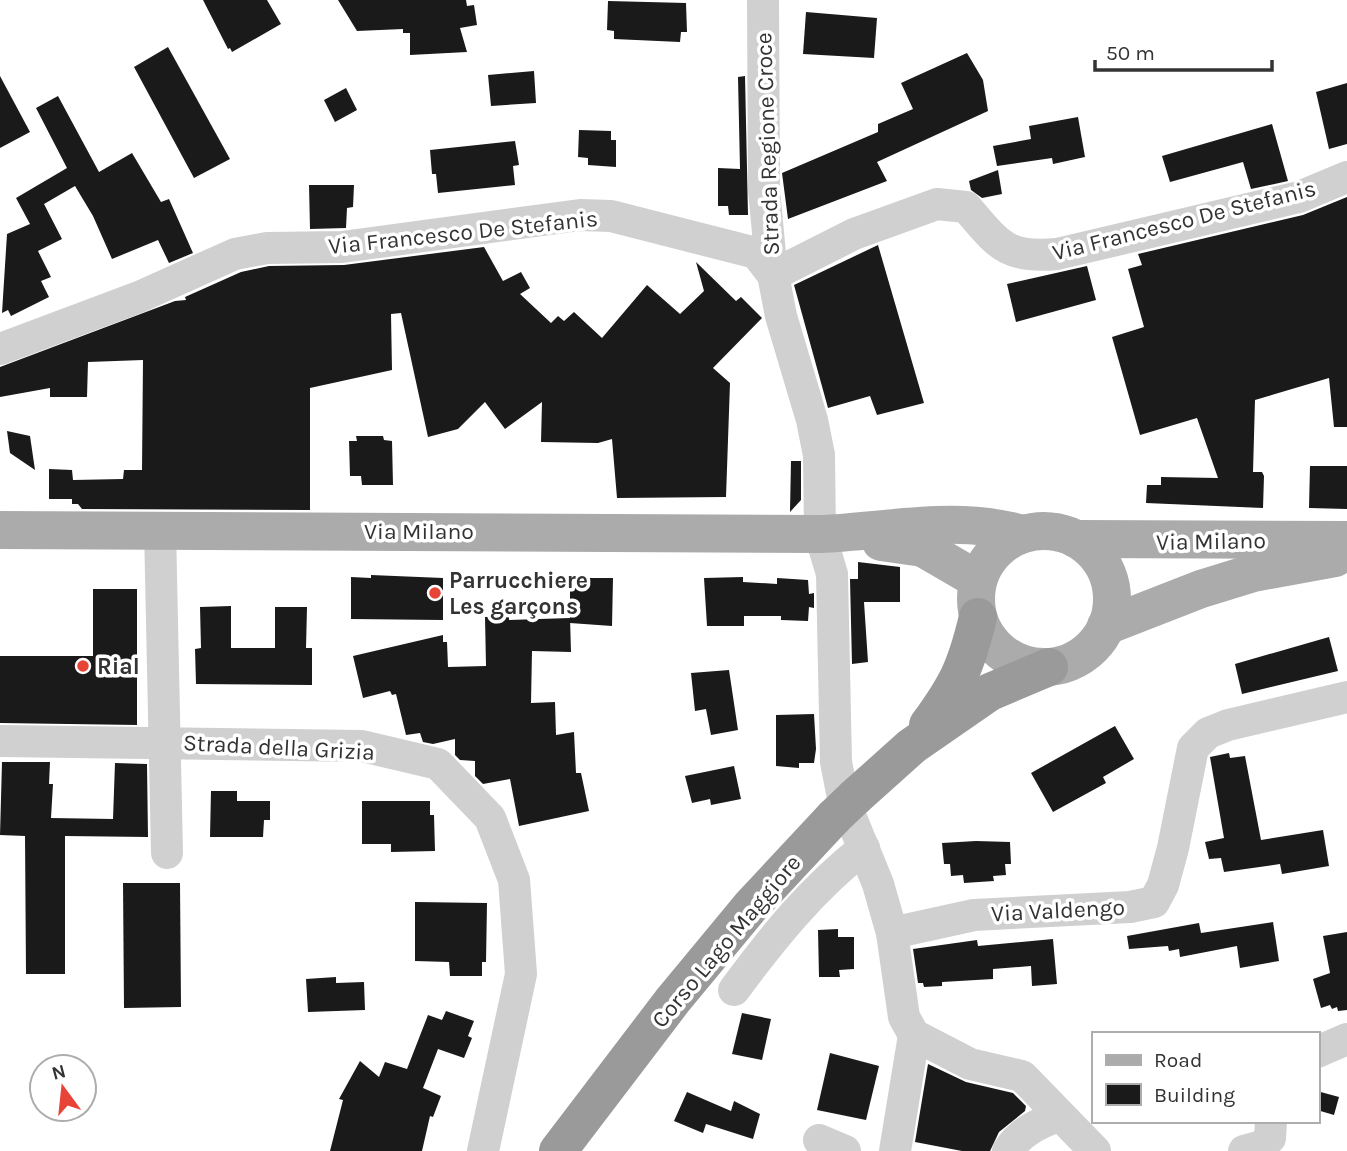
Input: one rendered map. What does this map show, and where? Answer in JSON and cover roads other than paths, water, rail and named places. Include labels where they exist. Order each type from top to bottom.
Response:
[{"type":"highway","name":"Corso Lago Maggiore","points":[[912,746],[950,694],[967,663],[978,599]]},
{"type":"highway","name":"Corso Lago Maggiore","points":[[558,1151],[681,989],[750,907],[844,807],[912,746],[990,692],[1049,667]]},
{"type":"main road","name":"Via Milano","points":[[0,530],[829,534],[894,526],[990,525],[1023,534]]},
{"type":"main road","points":[[1041,531],[1076,539],[1092,551],[1104,567],[1111,587],[1112,607],[1097,642],[1083,655],[1067,663],[1049,667],[1025,665],[1004,655],[988,639],[978,599],[995,551],[1023,534],[1041,531]]},
{"type":"main road","name":"Via Milano","points":[[829,534],[923,548],[978,599]]},
{"type":"main road","name":"Via Milano","points":[[1076,539],[1347,540]]},
{"type":"main road","name":"Via Milano","points":[[1106,626],[1201,589],[1253,573],[1347,556]]},
{"type":"street","name":"Strada Regione Croce","points":[[763,0],[764,190],[780,316],[812,420],[829,534],[836,762],[844,798],[892,933],[899,1001],[914,1035]]},
{"type":"street","name":"Via Francesco De Stefanis","points":[[0,349],[139,297],[235,254],[267,247],[341,247],[580,215],[611,216],[756,253],[773,275],[854,234],[937,204],[967,207],[1010,252],[1032,256],[1057,254],[1299,197],[1347,177]]},
{"type":"street","name":"Strada della Grizia","points":[[160,529],[167,853]]},
{"type":"street","name":"Via Valdengo","points":[[892,933],[974,915],[1130,907],[1154,902],[1163,885],[1173,848],[1193,748],[1208,733],[1228,725],[1347,697]]},
{"type":"street","name":"Strada della Grizia","points":[[0,741],[164,741],[362,746],[438,764],[490,818],[514,880],[521,974],[483,1151]]},
{"type":"street","points":[[734,990],[792,915],[828,876],[864,848]]},
{"type":"street","points":[[895,1151],[914,1035],[970,1064],[1022,1076],[1096,1151]]},
{"type":"street","points":[[1319,1051],[1347,1039]]},
{"type":"street","points":[[1008,1151],[1014,1142],[1038,1123],[1059,1116]]},
{"type":"place","name":"Parrucchiere Les garçons","points":[[435,593]]},
{"type":"place","name":"Rial","points":[[83,666]]}]
